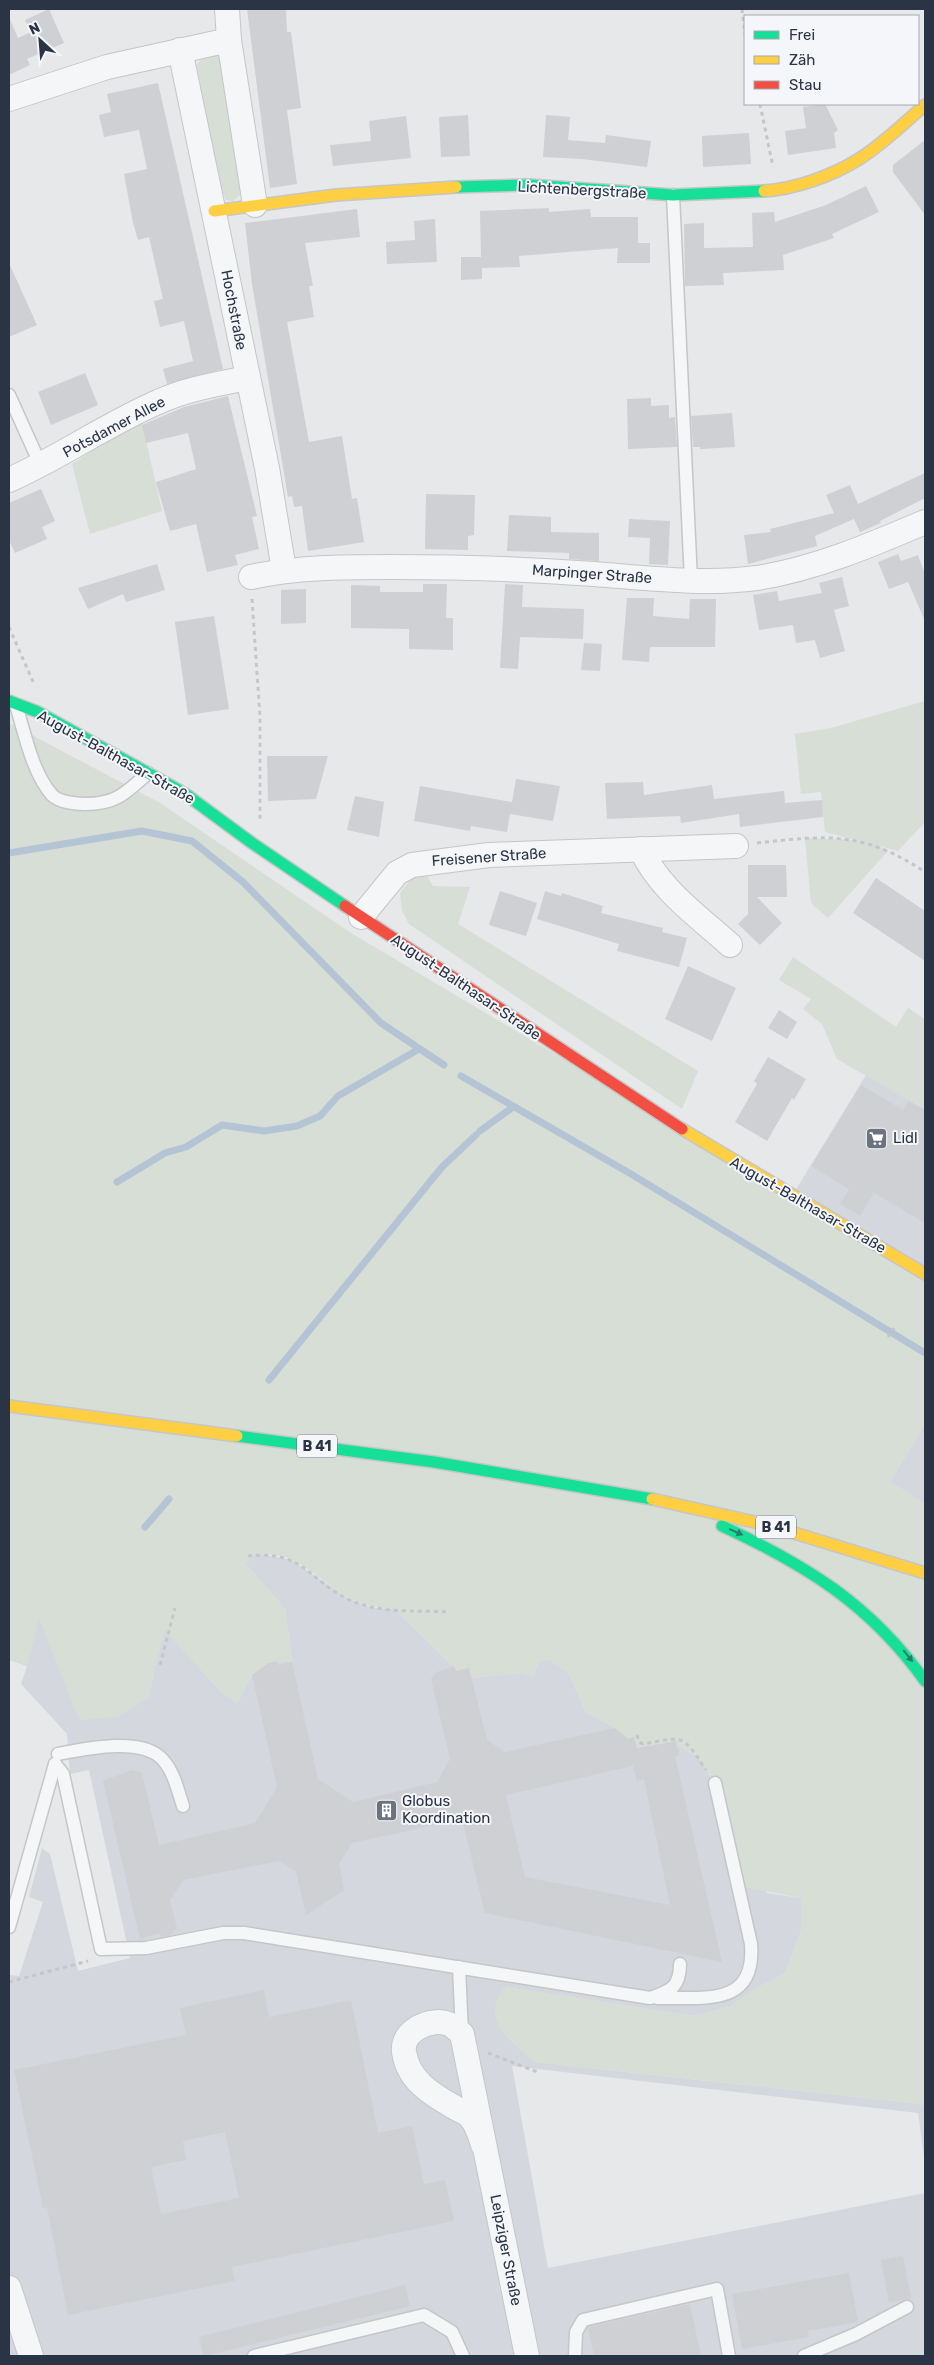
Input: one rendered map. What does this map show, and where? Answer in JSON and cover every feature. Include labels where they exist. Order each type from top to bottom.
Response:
[{"type":"main road","name":"Lichtenbergstraße","points":[[214,211],[336,195],[452,186],[529,185],[673,195],[778,190],[811,181],[860,159],[925,106]]},
{"type":"main road","name":"August-Balthasar-Straße","points":[[12,702],[38,712],[184,793],[252,843],[361,917],[700,1141],[925,1274]]},
{"type":"main road","name":"B 41","points":[[9,1406],[434,1462],[624,1493],[768,1524],[925,1573]]},
{"type":"main road","points":[[624,1493],[695,1514],[752,1539],[815,1575],[856,1604],[888,1631],[913,1662],[925,1681]]},
{"type":"street","points":[[227,9],[229,40],[256,205]]},
{"type":"street","points":[[9,99],[107,66],[229,40]]},
{"type":"street","name":"Hochstraße","points":[[180,50],[267,468],[284,570]]},
{"type":"street","name":"Potsdamer Allee","points":[[9,480],[41,466],[116,423],[160,401],[198,388],[248,378]]},
{"type":"street","name":"Marpinger Straße","points":[[251,577],[284,570],[316,567],[507,568],[691,581],[756,578],[811,565],[872,545],[925,522]]},
{"type":"street","name":"Freisener Straße","points":[[361,917],[396,873],[412,865],[489,854],[736,846]]},
{"type":"street","points":[[641,849],[654,872],[689,908],[730,945]]},
{"type":"street","name":"Leipziger Straße","points":[[484,2145],[469,2116],[437,2098],[419,2084],[412,2074],[404,2050],[406,2040],[424,2024],[435,2022],[450,2025],[462,2034],[527,2356]]},
{"type":"street","points":[[9,2288],[31,2356]]},
{"type":"lane","points":[[673,195],[691,581]]},
{"type":"lane","points":[[9,395],[41,466]]},
{"type":"lane","points":[[12,702],[38,772],[53,796],[74,804],[101,804],[123,796],[148,773]]},
{"type":"lane","points":[[58,1754],[111,1746],[140,1748],[163,1759],[174,1780],[183,1806]]},
{"type":"lane","points":[[9,1927],[55,1764],[63,1774],[101,1949],[146,1948],[224,1934],[244,1933],[650,1998],[721,1997],[734,1991],[747,1979],[752,1961],[751,1944],[715,1783]]},
{"type":"lane","points":[[650,1998],[664,1993],[676,1985],[680,1978],[680,1964]]},
{"type":"lane","points":[[459,1967],[462,2034]]},
{"type":"lane","points":[[574,2356],[576,2332],[583,2320],[717,2289],[730,2356]]},
{"type":"lane","points":[[804,2356],[856,2334],[907,2308]]},
{"type":"lane","points":[[254,2356],[424,2315],[452,2332],[463,2356]]},
{"type":"path","points":[[742,9],[744,26]]},
{"type":"path","points":[[760,105],[778,190]]},
{"type":"path","points":[[251,577],[260,717],[260,824],[252,843]]},
{"type":"path","points":[[9,627],[35,684],[38,712]]},
{"type":"path","points":[[736,846],[805,838],[844,838],[873,844],[901,856],[925,872]]},
{"type":"path","points":[[888,1337],[894,1328]]},
{"type":"path","points":[[248,1556],[265,1554],[292,1560],[349,1599],[373,1608],[449,1612]]},
{"type":"path","points":[[160,1665],[175,1608]]},
{"type":"path","points":[[637,1735],[639,1742],[643,1744],[676,1738],[683,1740],[715,1783]]},
{"type":"path","points":[[9,1982],[92,1960],[107,1948]]},
{"type":"path","points":[[486,2052],[540,2073]]},
{"type":"shaded area","points":[[215,53],[223,56],[241,194],[233,201],[226,200],[215,172],[197,64],[205,55]]},
{"type":"shaded area","points":[[141,419],[162,511],[90,534],[72,464]]},
{"type":"shaded area","points":[[925,701],[925,822],[898,851],[879,846],[888,851],[828,918],[811,903],[805,838],[856,840],[825,832],[821,792],[801,794],[795,734],[831,728]]},
{"type":"shaded area","points":[[9,723],[160,803],[351,933],[925,1274],[925,1424],[890,1482],[925,1504],[925,2107],[921,2104],[534,2062],[508,2038],[496,2020],[495,2010],[498,1999],[505,1987],[694,2016],[729,2007],[755,1989],[785,1973],[801,1931],[801,1898],[739,1886],[715,1783],[698,1757],[672,1742],[637,1748],[634,1738],[628,1739],[615,1728],[586,1712],[569,1674],[549,1659],[538,1663],[534,1677],[520,1673],[472,1678],[469,1669],[456,1671],[394,1609],[376,1607],[350,1598],[293,1560],[255,1553],[245,1563],[285,1609],[292,1662],[280,1662],[263,1667],[252,1678],[237,1703],[221,1692],[164,1630],[148,1698],[118,1717],[79,1720],[39,1618],[28,1665],[9,1660]]},
{"type":"shaded area","points":[[425,873],[433,886],[470,887],[458,924],[698,1071],[682,1109],[409,924],[402,911],[400,893],[411,879]]},
{"type":"shaded area","points":[[793,957],[896,1027],[908,1008],[925,1019],[925,1110],[837,1059],[822,1024],[803,1009],[811,999],[779,980]]},
{"type":"shaded area","name":"Lidl","points":[[866,1075],[925,1110],[925,1274],[792,1196]]},
{"type":"shaded area","points":[[925,1424],[925,1504],[890,1482]]},
{"type":"shaded area","points":[[255,1553],[292,1560],[349,1599],[373,1608],[394,1609],[453,1666],[469,1668],[472,1678],[520,1673],[534,1677],[538,1663],[549,1659],[569,1674],[586,1712],[615,1728],[628,1739],[634,1737],[637,1748],[672,1742],[698,1757],[715,1783],[767,1893],[801,1898],[801,1931],[785,1973],[755,1989],[729,2007],[694,2016],[505,1987],[534,2062],[921,2104],[925,2107],[925,2164],[918,2113],[512,2066],[548,2268],[925,2193],[925,2356],[9,2356],[9,1975],[19,1976],[43,1902],[29,1897],[42,1848],[50,1854],[78,1971],[130,1958],[89,1770],[70,1774],[67,1734],[21,1684],[27,1666],[9,1660],[9,1591],[148,1698],[164,1629],[221,1692],[237,1703],[252,1675],[267,1664],[276,1661],[292,1661],[285,1609],[245,1563]]},
{"type":"building","points":[[49,9],[64,43],[27,59],[30,65],[9,75],[9,17],[18,38],[31,32],[25,20]]},
{"type":"building","points":[[247,9],[286,9],[287,32],[291,32],[301,108],[287,110],[297,184],[270,188]]},
{"type":"building","points":[[158,83],[223,369],[167,384],[163,369],[193,361],[184,321],[160,327],[154,301],[163,299],[149,237],[138,240],[133,223],[124,174],[147,169],[139,130],[104,137],[99,115],[111,112],[107,94]]},
{"type":"building","points":[[826,105],[838,130],[834,133],[836,148],[788,155],[785,131],[806,128],[803,107]]},
{"type":"building","points":[[468,115],[470,156],[441,157],[439,117]]},
{"type":"building","points":[[546,115],[570,117],[568,140],[605,143],[606,135],[651,141],[647,167],[582,159],[543,157]]},
{"type":"building","points":[[406,116],[411,158],[333,166],[330,145],[371,141],[369,121]]},
{"type":"building","points":[[749,133],[751,164],[703,167],[702,136]]},
{"type":"building","points":[[925,140],[925,215],[893,172],[893,165]]},
{"type":"building","points":[[866,186],[879,212],[832,234],[834,238],[783,255],[784,270],[723,273],[724,285],[685,286],[684,224],[704,223],[704,248],[753,247],[752,213],[774,212],[775,222],[826,205]]},
{"type":"building","points":[[549,208],[549,212],[590,209],[591,217],[638,217],[638,243],[650,243],[650,263],[617,263],[618,248],[519,256],[520,267],[482,268],[482,279],[461,280],[461,257],[481,257],[480,211]]},
{"type":"building","points":[[357,209],[360,237],[305,243],[313,286],[309,286],[314,317],[287,322],[309,442],[342,436],[352,499],[357,498],[364,542],[308,551],[302,506],[294,507],[292,496],[288,497],[252,284],[245,223]]},
{"type":"building","points":[[435,219],[437,262],[387,264],[386,242],[415,240],[414,221]]},
{"type":"building","points":[[9,263],[37,325],[9,337]]},
{"type":"building","points":[[85,373],[98,405],[51,425],[38,392]]},
{"type":"building","points":[[228,396],[257,516],[252,517],[259,549],[235,555],[238,565],[207,572],[196,524],[170,531],[156,482],[196,469],[188,433],[146,443],[142,425],[184,407]]},
{"type":"building","points":[[651,398],[651,406],[669,405],[669,418],[675,417],[677,447],[628,449],[627,399]]},
{"type":"building","points":[[732,413],[735,447],[700,449],[700,447],[693,447],[691,416]]},
{"type":"building","points":[[925,473],[925,498],[880,521],[881,523],[860,532],[854,519],[815,536],[817,546],[748,564],[744,535],[771,532],[770,529],[834,513],[826,495],[850,485],[858,504]]},
{"type":"building","points":[[41,489],[55,521],[42,527],[47,539],[15,553],[9,540],[9,503]]},
{"type":"building","points":[[426,494],[475,495],[474,535],[468,536],[468,550],[425,549]]},
{"type":"building","points":[[509,515],[551,517],[551,532],[599,533],[599,561],[569,559],[569,553],[507,551]]},
{"type":"building","points":[[629,519],[670,521],[668,565],[649,564],[650,538],[628,537]]},
{"type":"building","points":[[898,554],[901,561],[918,555],[925,574],[925,621],[908,582],[889,589],[878,562]]},
{"type":"building","points":[[157,564],[165,590],[126,602],[123,594],[88,609],[78,588]]},
{"type":"building","points":[[842,577],[849,606],[834,610],[845,651],[820,658],[815,640],[796,643],[793,625],[759,630],[753,595],[777,591],[779,601],[822,593],[819,583]]},
{"type":"building","points":[[423,584],[447,584],[446,618],[453,618],[453,650],[409,649],[409,629],[351,628],[351,585],[380,586],[380,592],[423,592]]},
{"type":"building","points":[[505,584],[523,585],[522,607],[584,609],[583,639],[520,637],[518,669],[500,668]]},
{"type":"building","points":[[306,589],[306,623],[281,624],[281,590]]},
{"type":"building","points":[[627,598],[654,598],[653,616],[689,619],[690,599],[716,599],[715,647],[650,647],[649,662],[622,660]]},
{"type":"building","points":[[214,616],[229,709],[188,715],[175,622]]},
{"type":"building","points":[[584,643],[602,644],[600,671],[581,670]]},
{"type":"building","points":[[267,756],[328,756],[316,799],[268,801]]},
{"type":"building","points":[[516,779],[560,786],[553,821],[510,814],[507,832],[471,826],[470,831],[414,821],[420,786],[512,802]]},
{"type":"building","points":[[643,782],[644,795],[712,785],[714,799],[784,791],[785,803],[822,800],[823,817],[740,827],[739,814],[681,823],[680,816],[607,819],[605,783]]},
{"type":"building","points":[[355,796],[384,802],[379,837],[347,830]]},
{"type":"building","points":[[748,865],[786,865],[787,897],[757,897],[782,923],[760,945],[738,924],[748,914]]},
{"type":"building","points":[[876,878],[925,911],[925,961],[853,913]]},
{"type":"building","points":[[500,891],[537,903],[526,936],[489,925]]},
{"type":"building","points":[[545,891],[561,896],[562,893],[603,906],[601,913],[663,928],[662,932],[687,938],[679,967],[617,951],[619,944],[537,919]]},
{"type":"building","points":[[688,966],[736,988],[712,1041],[665,1019]]},
{"type":"building","points":[[779,1010],[797,1022],[787,1039],[768,1028]]},
{"type":"building","points":[[768,1057],[806,1079],[794,1100],[792,1098],[767,1141],[735,1122],[757,1084],[754,1081]]},
{"type":"building","name":"Lidl","points":[[861,1085],[903,1110],[909,1101],[925,1110],[925,1223],[874,1193],[860,1216],[840,1204],[849,1189],[811,1166]]},
{"type":"building","name":"Globus Koordination","points":[[276,1661],[278,1665],[292,1662],[318,1779],[353,1802],[437,1782],[450,1759],[431,1679],[437,1672],[454,1666],[456,1671],[469,1668],[487,1740],[505,1752],[615,1728],[628,1739],[634,1737],[637,1748],[676,1741],[679,1755],[675,1756],[722,1962],[485,1913],[462,1819],[352,1843],[339,1864],[344,1890],[306,1915],[296,1871],[279,1861],[183,1880],[170,1901],[177,1928],[170,1935],[161,1937],[160,1933],[140,1939],[103,1781],[131,1770],[142,1773],[159,1845],[255,1823],[277,1787],[252,1675],[267,1664]],"holes":[[[633,1766],[637,1781],[644,1779],[670,1905],[525,1877],[506,1795]]]},
{"type":"building","points":[[264,1990],[269,2017],[351,2000],[378,2133],[412,2126],[424,2184],[445,2180],[454,2221],[232,2267],[235,2281],[68,2315],[47,2207],[43,2208],[14,2070],[186,2035],[180,2008]],"holes":[[[225,2132],[239,2198],[161,2214],[151,2167],[186,2160],[183,2141]]]},
{"type":"building","points":[[903,2256],[911,2298],[889,2302],[881,2260]]},
{"type":"building","points":[[849,2273],[858,2322],[808,2331],[809,2337],[742,2349],[732,2294]]},
{"type":"building","points":[[405,2285],[410,2306],[204,2356],[199,2337]]},
{"type":"building","points":[[690,2304],[701,2356],[594,2356],[588,2327]]},
{"type":"waterway","points":[[9,853],[142,831],[192,841],[243,882],[381,1023],[444,1065]]},
{"type":"waterway","points":[[117,1182],[165,1153],[186,1147],[222,1125],[264,1131],[297,1126],[320,1116],[338,1096],[419,1049]]},
{"type":"waterway","points":[[461,1076],[631,1174],[925,1353]]},
{"type":"waterway","points":[[480,1131],[513,1107]]},
{"type":"waterway","points":[[269,1380],[442,1167],[476,1135]]},
{"type":"waterway","points":[[145,1527],[169,1499]]},
{"type":"traffic: fast","points":[[456,187],[529,185],[673,195],[764,191]]},
{"type":"traffic: fast","points":[[9,701],[38,712],[184,793],[252,843],[345,906]]},
{"type":"traffic: fast","points":[[237,1436],[434,1462],[652,1499]]},
{"type":"traffic: fast","points":[[722,1526],[809,1572],[859,1608],[904,1654],[925,1681]]},
{"type":"traffic: slow","points":[[764,191],[788,188],[801,184],[825,176],[848,165],[893,134],[925,105]]},
{"type":"traffic: slow","points":[[214,211],[336,195],[456,187]]},
{"type":"traffic: slow","points":[[682,1129],[925,1274]]},
{"type":"traffic: slow","points":[[9,1406],[237,1436]]},
{"type":"traffic: slow","points":[[652,1499],[768,1525],[925,1573]]},
{"type":"traffic: jam","points":[[345,906],[682,1129]]},
{"type":"place","name":"Lidl","points":[[877,1138]]},
{"type":"place","name":"Globus Koordination","points":[[386,1810]]}]
